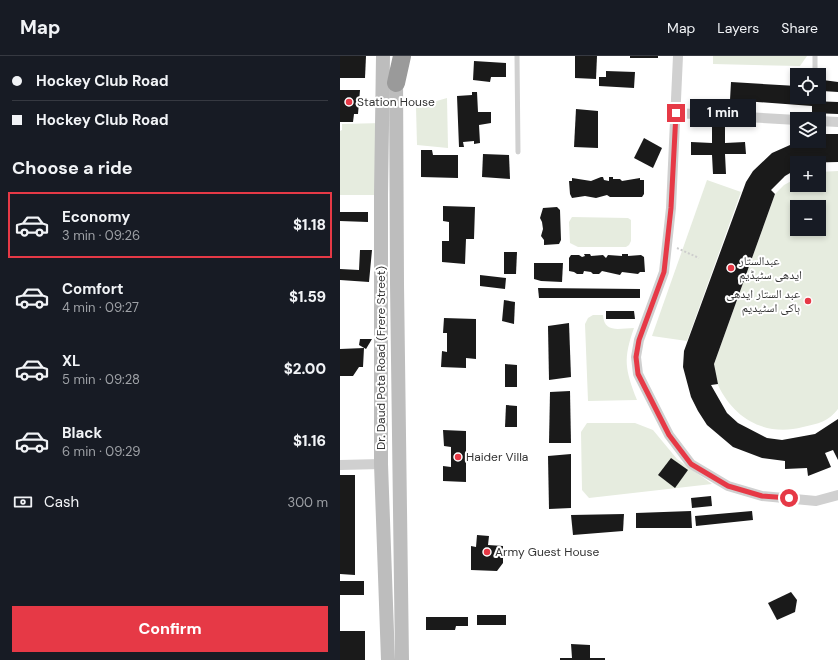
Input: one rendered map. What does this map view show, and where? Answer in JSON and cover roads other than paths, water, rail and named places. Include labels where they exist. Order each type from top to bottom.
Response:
[{"type":"highway","points":[[396,83],[402,56]]},
{"type":"main road","name":"Dr. Daud Pota Road (Frere Street)","points":[[383,56],[381,195],[381,464],[388,660]]},
{"type":"main road","name":"Dr. Daud Pota Road (Frere Street)","points":[[396,56],[397,297],[402,660]]},
{"type":"street","points":[[678,56],[671,208],[664,272],[639,340],[636,357],[638,374],[669,435],[691,464],[728,486],[762,496],[816,501],[838,495]]},
{"type":"street","points":[[676,113],[790,120]]},
{"type":"street","points":[[826,121],[838,122]]},
{"type":"street","points":[[340,465],[381,464]]},
{"type":"lane","points":[[517,56],[518,152]]},
{"type":"lane","points":[[815,56],[815,68]]},
{"type":"place","name":"Station House","points":[[349,102]]},
{"type":"place","name":"عبدالستار ایدھی سٹیڈیم","points":[[731,268]]},
{"type":"place","name":"عبد الستار ایدھی ہاکی اسٹیدیم","points":[[808,301]]},
{"type":"place","name":"Haider Villa","points":[[458,457]]},
{"type":"place","name":"Army Guest House","points":[[487,552]]}]
